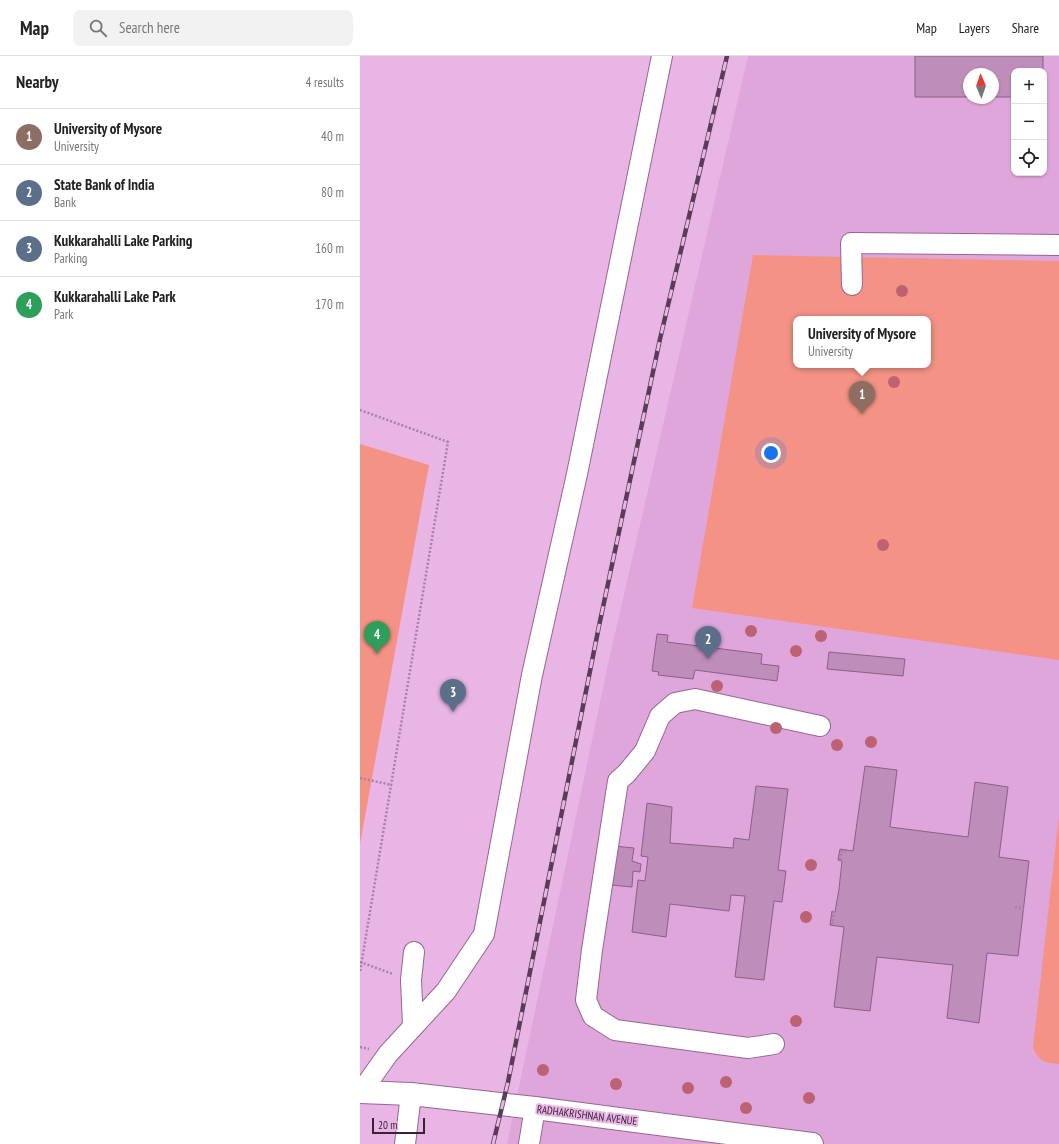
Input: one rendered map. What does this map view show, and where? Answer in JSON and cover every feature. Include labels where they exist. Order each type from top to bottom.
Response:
[{"type":"main road","name":"RADHAKRISHNAN AVENUE","points":[[360,1092],[411,1094],[535,1108],[812,1144]]},
{"type":"street","points":[[360,1092],[388,1054],[413,1025],[446,991],[484,934],[532,675],[577,474],[662,56]]},
{"type":"street","points":[[852,285],[851,243],[1059,245]]},
{"type":"street","points":[[774,1044],[748,1048],[615,1030],[593,1016],[586,1000],[592,950],[618,781],[627,773],[645,751],[660,716],[675,703],[695,700],[820,726]]},
{"type":"street","points":[[413,1025],[411,980],[414,952]]},
{"type":"street","points":[[406,1144],[411,1094]]},
{"type":"street","points":[[529,1144],[535,1108]]},
{"type":"path","points":[[360,410],[448,442],[360,972]]},
{"type":"path","points":[[360,778],[392,785]]},
{"type":"path","points":[[840,860],[842,851],[846,852]]},
{"type":"path","points":[[1015,907],[1024,909]]},
{"type":"path","points":[[834,911],[832,923],[836,924]]},
{"type":"path","points":[[361,962],[374,967]]},
{"type":"shaded area","points":[[748,56],[1059,56],[1059,1144],[507,1144],[610,655]]},
{"type":"shaded area","points":[[753,255],[1059,261],[1059,660],[692,608]]},
{"type":"shaded area","points":[[360,444],[429,465],[360,844]]},
{"type":"shaded area","points":[[1059,816],[1059,1064],[1046,1062],[1037,1055],[1033,1047]]},
{"type":"building","points":[[915,56],[1043,56],[1043,68],[1011,68],[1011,97],[999,97],[999,68],[963,68],[963,97],[915,97]]},
{"type":"building","points":[[657,634],[668,635],[667,642],[762,654],[761,664],[779,666],[777,681],[695,670],[693,679],[658,675],[659,672],[652,671]]},
{"type":"building","points":[[829,652],[905,659],[903,676],[827,669]]},
{"type":"building","points":[[865,766],[897,770],[890,827],[968,837],[975,782],[1008,787],[999,857],[1029,861],[1018,956],[987,953],[979,1023],[947,1018],[953,965],[877,957],[870,1011],[834,1007],[844,927],[830,925],[832,911],[835,912],[839,889],[842,861],[838,860],[840,849],[853,851]]},
{"type":"building","points":[[756,786],[788,789],[778,870],[786,871],[782,902],[774,901],[764,980],[735,977],[745,896],[731,895],[729,911],[670,904],[666,937],[632,932],[638,880],[645,881],[648,857],[641,856],[647,803],[672,807],[670,843],[733,848],[734,838],[749,840]]},
{"type":"building","points":[[613,846],[634,848],[632,861],[641,864],[640,872],[633,871],[632,887],[610,885]]},
{"type":"railway","points":[[493,1144],[508,1082],[599,626],[660,339],[727,56]]},
{"type":"place","name":"University of Mysore","points":[[862,414]]},
{"type":"place","name":"Kukkarahalli Lake Park","points":[[377,654]]},
{"type":"place","name":"State Bank of India","points":[[708,659]]},
{"type":"place","name":"Kukkarahalli Lake Parking","points":[[453,712]]}]
